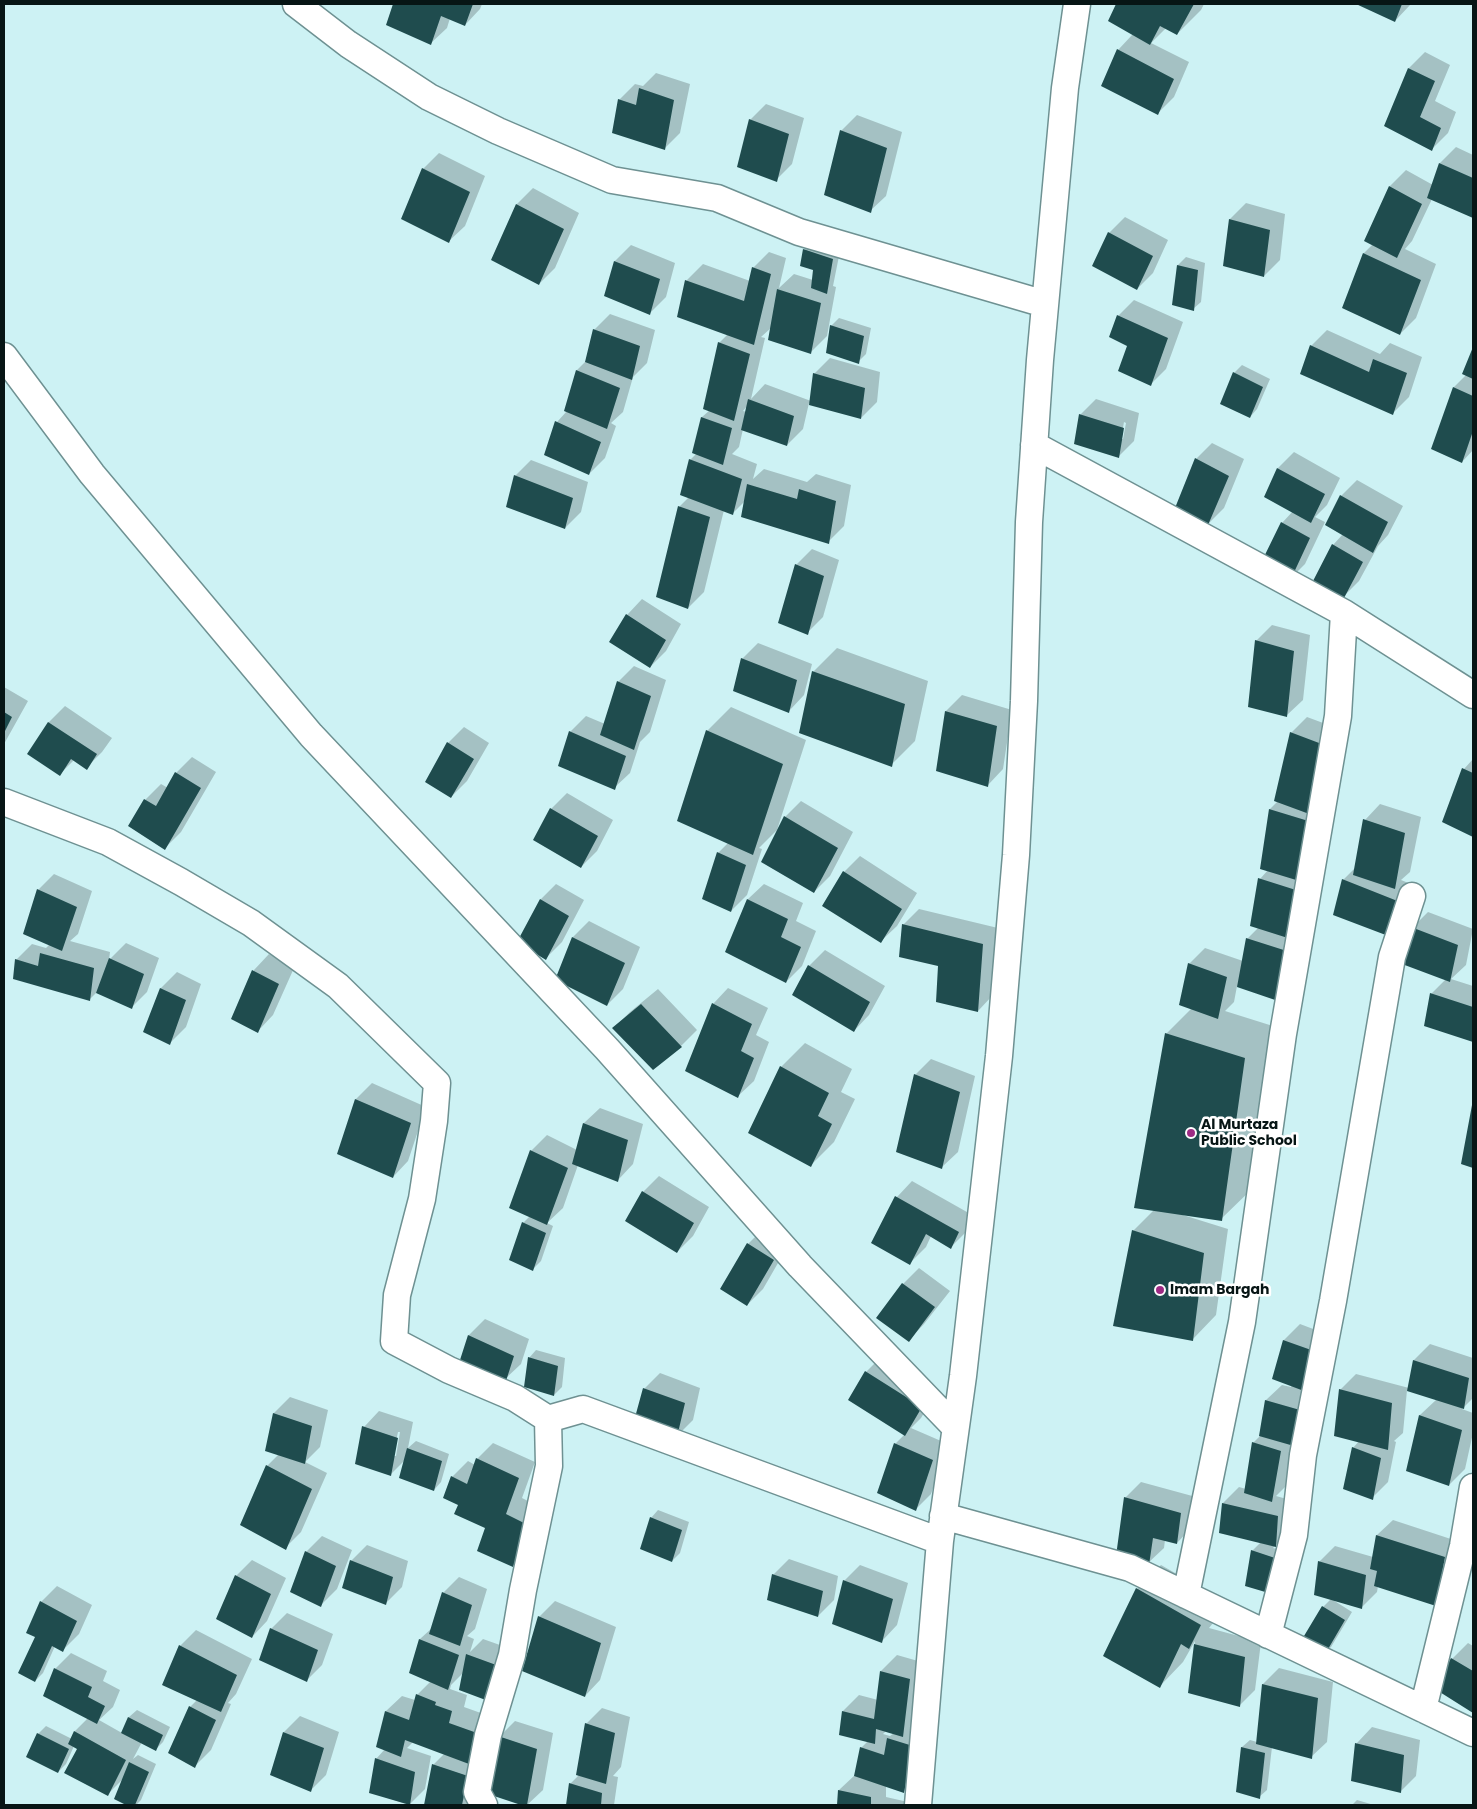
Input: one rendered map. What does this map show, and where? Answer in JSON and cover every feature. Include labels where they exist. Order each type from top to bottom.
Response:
[{"type":"street","points":[[296,4],[348,44],[428,97],[498,131],[612,180],[717,198],[799,232],[1045,304]]},
{"type":"street","points":[[918,1805],[942,1528],[964,1366],[998,1056],[1016,855],[1024,700],[1029,522],[1034,445],[1065,88],[1077,4]]},
{"type":"street","points":[[4,356],[92,474],[311,735],[607,1049],[800,1266],[955,1427]]},
{"type":"street","points":[[1034,445],[1344,613],[1473,695]]},
{"type":"street","points":[[1186,1595],[1242,1322],[1283,1034],[1338,716],[1344,613]]},
{"type":"street","points":[[4,802],[108,842],[250,923],[338,986],[437,1083],[434,1121],[422,1199],[397,1295],[394,1341],[449,1370],[515,1398],[548,1419],[583,1409],[942,1528],[1130,1568],[1473,1733]]},
{"type":"street","points":[[1268,1634],[1294,1535],[1303,1454],[1333,1301],[1392,958],[1412,896]]},
{"type":"street","points":[[484,1805],[477,1792],[488,1735],[512,1655],[522,1590],[549,1466],[548,1419]]},
{"type":"street","points":[[1423,1709],[1463,1546],[1473,1487]]},
{"type":"building","points":[[393,4],[473,4],[465,26],[441,16],[431,45],[386,25]]},
{"type":"building","points":[[1116,4],[1194,4],[1177,35],[1160,26],[1150,45],[1108,21]]},
{"type":"building","points":[[1356,4],[1402,4],[1395,22]]},
{"type":"building","points":[[1117,49],[1174,79],[1158,115],[1101,86]]},
{"type":"building","points":[[1408,68],[1435,81],[1420,117],[1441,128],[1432,151],[1384,126]]},
{"type":"building","points":[[639,88],[674,100],[665,150],[612,133],[618,99],[636,105]]},
{"type":"building","points":[[749,119],[789,134],[777,182],[737,167]]},
{"type":"building","points":[[840,130],[887,148],[871,213],[824,195]]},
{"type":"building","points":[[1439,163],[1473,178],[1473,218],[1427,198]]},
{"type":"building","points":[[422,168],[470,192],[449,243],[401,219]]},
{"type":"building","points":[[1389,186],[1422,204],[1397,258],[1364,241]]},
{"type":"building","points":[[516,204],[564,229],[539,285],[491,260]]},
{"type":"building","points":[[1229,219],[1270,230],[1264,277],[1223,266]]},
{"type":"building","points":[[1108,232],[1153,256],[1137,290],[1092,266]]},
{"type":"building","points":[[803,249],[833,259],[827,294],[811,288],[813,270],[800,266]]},
{"type":"building","points":[[1363,253],[1421,280],[1400,335],[1342,308]]},
{"type":"building","points":[[614,261],[660,279],[650,315],[604,296]]},
{"type":"building","points":[[1177,265],[1198,270],[1194,311],[1172,305]]},
{"type":"building","points":[[752,267],[771,274],[754,345],[677,317],[685,280],[744,301]]},
{"type":"building","points":[[777,289],[821,303],[811,354],[768,340]]},
{"type":"building","points":[[1117,315],[1168,338],[1151,386],[1118,371],[1127,346],[1109,337]]},
{"type":"building","points":[[830,325],[864,336],[859,364],[826,353]]},
{"type":"building","points":[[593,329],[640,346],[632,380],[585,362]]},
{"type":"building","points":[[718,342],[750,354],[734,421],[703,409]]},
{"type":"building","points":[[1310,345],[1369,372],[1373,359],[1407,373],[1393,415],[1300,374]]},
{"type":"building","points":[[1473,347],[1473,379],[1462,374]]},
{"type":"building","points":[[576,370],[620,388],[607,429],[564,411]]},
{"type":"building","points":[[1233,372],[1263,387],[1250,418],[1220,404]]},
{"type":"building","points":[[813,373],[865,388],[861,419],[809,405]]},
{"type":"building","points":[[1453,387],[1473,396],[1473,431],[1462,463],[1431,449]]},
{"type":"building","points":[[748,399],[794,416],[787,446],[741,430]]},
{"type":"building","points":[[1079,414],[1124,428],[1119,458],[1074,444]]},
{"type":"building","points":[[701,417],[732,428],[723,465],[692,453]]},
{"type":"building","points":[[555,421],[601,442],[589,475],[544,455]]},
{"type":"building","points":[[1195,458],[1229,476],[1208,525],[1175,508]]},
{"type":"building","points":[[689,459],[742,479],[733,515],[680,495]]},
{"type":"building","points":[[1277,468],[1325,494],[1311,523],[1264,497]]},
{"type":"building","points":[[514,475],[573,498],[565,529],[506,507]]},
{"type":"building","points":[[747,484],[797,499],[799,489],[836,501],[829,544],[741,517]]},
{"type":"building","points":[[1340,495],[1388,522],[1373,553],[1325,525]]},
{"type":"building","points":[[678,506],[710,517],[688,609],[656,597]]},
{"type":"building","points":[[1281,522],[1310,538],[1290,581],[1260,565]]},
{"type":"building","points":[[1332,544],[1363,562],[1344,598],[1313,581]]},
{"type":"building","points":[[795,564],[824,576],[808,635],[778,623]]},
{"type":"building","points":[[626,614],[666,640],[650,668],[609,642]]},
{"type":"building","points":[[1255,640],[1294,651],[1287,717],[1248,707]]},
{"type":"building","points":[[741,658],[797,680],[789,713],[733,691]]},
{"type":"building","points":[[812,671],[905,704],[892,767],[799,733]]},
{"type":"building","points":[[617,681],[651,696],[634,750],[600,735]]},
{"type":"building","points":[[945,711],[997,726],[988,787],[936,771]]},
{"type":"building","points":[[4,712],[12,717],[4,733]]},
{"type":"building","points":[[48,722],[97,754],[87,770],[71,759],[60,776],[27,754]]},
{"type":"building","points":[[706,730],[783,764],[753,855],[677,821]]},
{"type":"building","points":[[569,731],[626,756],[615,790],[558,766]]},
{"type":"building","points":[[1290,732],[1327,746],[1312,815],[1274,801]]},
{"type":"building","points":[[447,742],[474,759],[451,798],[425,782]]},
{"type":"building","points":[[1462,768],[1473,773],[1473,837],[1442,822]]},
{"type":"building","points":[[175,772],[201,788],[165,850],[128,826],[144,799],[156,806]]},
{"type":"building","points":[[550,808],[598,836],[581,868],[533,840]]},
{"type":"building","points":[[1269,809],[1315,823],[1306,883],[1260,869]]},
{"type":"building","points":[[784,816],[838,848],[814,893],[761,862]]},
{"type":"building","points":[[1363,819],[1405,833],[1395,889],[1353,875]]},
{"type":"building","points":[[717,852],[746,865],[731,912],[702,899]]},
{"type":"building","points":[[843,871],[902,909],[881,943],[822,906]]},
{"type":"building","points":[[1258,878],[1299,891],[1291,939],[1250,926]]},
{"type":"building","points":[[1342,879],[1400,902],[1391,937],[1333,915]]},
{"type":"building","points":[[37,889],[77,907],[62,951],[23,934]]},
{"type":"building","points":[[540,899],[569,916],[546,960],[517,942]]},
{"type":"building","points":[[747,899],[788,919],[781,937],[801,947],[786,983],[725,952]]},
{"type":"building","points":[[902,924],[983,944],[978,1012],[936,1002],[938,966],[899,957]]},
{"type":"building","points":[[1411,927],[1458,945],[1450,982],[1402,964]]},
{"type":"building","points":[[572,937],[625,963],[607,1006],[555,980]]},
{"type":"building","points":[[1246,938],[1290,952],[1281,1002],[1237,987]]},
{"type":"building","points":[[40,953],[94,968],[90,1001],[13,979],[15,959],[38,966]]},
{"type":"building","points":[[109,958],[144,974],[132,1009],[96,993]]},
{"type":"building","points":[[1188,963],[1227,977],[1218,1019],[1179,1005]]},
{"type":"building","points":[[808,965],[870,1002],[854,1032],[792,995]]},
{"type":"building","points":[[252,970],[279,984],[258,1033],[231,1019]]},
{"type":"building","points":[[160,988],[186,1000],[170,1045],[143,1032]]},
{"type":"building","points":[[1430,993],[1473,1007],[1473,1042],[1424,1026]]},
{"type":"building","points":[[712,1003],[752,1024],[741,1051],[754,1058],[738,1098],[685,1071]]},
{"type":"building","points":[[641,1004],[682,1047],[653,1070],[612,1028]]},
{"type":"building","name":"Al Murtaza Public School","points":[[1165,1033],[1245,1058],[1222,1221],[1134,1208]]},
{"type":"building","points":[[780,1066],[829,1093],[818,1116],[832,1124],[811,1167],[748,1133]]},
{"type":"building","points":[[914,1074],[960,1092],[942,1169],[896,1152]]},
{"type":"building","points":[[355,1099],[411,1123],[393,1178],[337,1154]]},
{"type":"building","points":[[1473,1105],[1473,1168],[1461,1164]]},
{"type":"building","points":[[583,1123],[628,1140],[618,1182],[572,1164]]},
{"type":"building","points":[[530,1150],[568,1168],[547,1225],[509,1208]]},
{"type":"building","points":[[642,1191],[694,1223],[677,1253],[625,1221]]},
{"type":"building","points":[[895,1196],[959,1232],[951,1249],[926,1234],[910,1265],[871,1243]]},
{"type":"building","points":[[522,1222],[546,1233],[533,1271],[509,1260]]},
{"type":"building","name":"Imam Bargah","points":[[1132,1230],[1204,1253],[1193,1341],[1113,1326]]},
{"type":"building","points":[[747,1243],[774,1260],[747,1306],[720,1289]]},
{"type":"building","points":[[902,1283],[935,1307],[909,1342],[876,1318]]},
{"type":"building","points":[[468,1335],[514,1356],[506,1381],[460,1360]]},
{"type":"building","points":[[1283,1340],[1314,1351],[1304,1391],[1272,1379]]},
{"type":"building","points":[[528,1357],[558,1366],[554,1396],[524,1387]]},
{"type":"building","points":[[1413,1360],[1469,1378],[1464,1409],[1407,1391]]},
{"type":"building","points":[[865,1371],[922,1407],[905,1436],[848,1400]]},
{"type":"building","points":[[643,1388],[685,1403],[677,1437],[634,1421]]},
{"type":"building","points":[[1339,1389],[1392,1403],[1388,1450],[1334,1436]]},
{"type":"building","points":[[1265,1400],[1300,1410],[1294,1446],[1259,1436]]},
{"type":"building","points":[[273,1413],[312,1426],[305,1464],[265,1451]]},
{"type":"building","points":[[1419,1415],[1462,1430],[1449,1486],[1406,1471]]},
{"type":"building","points":[[362,1426],[398,1438],[391,1476],[355,1464]]},
{"type":"building","points":[[1252,1442],[1281,1451],[1272,1502],[1244,1493]]},
{"type":"building","points":[[894,1443],[933,1460],[916,1511],[877,1493]]},
{"type":"building","points":[[1352,1447],[1381,1458],[1373,1500],[1343,1489]]},
{"type":"building","points":[[407,1448],[442,1461],[434,1491],[399,1478]]},
{"type":"building","points":[[476,1458],[519,1478],[506,1514],[528,1525],[513,1567],[477,1551],[485,1528],[454,1514],[458,1505],[443,1498],[451,1476],[467,1484]]},
{"type":"building","points":[[266,1465],[312,1489],[286,1550],[240,1525]]},
{"type":"building","points":[[1124,1497],[1181,1513],[1177,1544],[1153,1538],[1149,1565],[1116,1556]]},
{"type":"building","points":[[1222,1503],[1278,1516],[1276,1547],[1219,1533]]},
{"type":"building","points":[[650,1517],[682,1530],[672,1562],[640,1549]]},
{"type":"building","points":[[1376,1535],[1445,1557],[1436,1606],[1374,1586],[1377,1571],[1370,1569]]},
{"type":"building","points":[[1251,1550],[1278,1559],[1272,1594],[1245,1586]]},
{"type":"building","points":[[305,1551],[336,1566],[321,1607],[290,1592]]},
{"type":"building","points":[[350,1560],[393,1577],[386,1605],[342,1588]]},
{"type":"building","points":[[1318,1561],[1366,1575],[1362,1609],[1314,1595]]},
{"type":"building","points":[[772,1574],[823,1591],[818,1617],[767,1600]]},
{"type":"building","points":[[235,1575],[271,1594],[252,1638],[216,1619]]},
{"type":"building","points":[[843,1580],[893,1599],[882,1643],[832,1624]]},
{"type":"building","points":[[1136,1588],[1201,1625],[1189,1649],[1181,1644],[1160,1688],[1103,1656]]},
{"type":"building","points":[[442,1592],[472,1605],[460,1646],[429,1634]]},
{"type":"building","points":[[40,1601],[77,1621],[63,1652],[52,1646],[35,1682],[18,1673],[35,1637],[26,1633]]},
{"type":"building","points":[[1322,1606],[1345,1620],[1324,1656],[1301,1641]]},
{"type":"building","points":[[538,1616],[601,1643],[585,1697],[522,1671]]},
{"type":"building","points":[[270,1628],[318,1650],[307,1682],[259,1660]]},
{"type":"building","points":[[419,1639],[459,1655],[448,1690],[409,1673]]},
{"type":"building","points":[[1194,1644],[1245,1657],[1240,1707],[1188,1693]]},
{"type":"building","points":[[179,1645],[237,1675],[221,1712],[162,1685]]},
{"type":"building","points":[[466,1654],[499,1666],[491,1702],[459,1690]]},
{"type":"building","points":[[1451,1658],[1473,1671],[1473,1713],[1435,1689]]},
{"type":"building","points":[[54,1668],[92,1687],[88,1697],[105,1706],[97,1724],[43,1696]]},
{"type":"building","points":[[880,1671],[910,1679],[903,1737],[876,1729],[875,1744],[839,1735],[842,1711],[874,1719]]},
{"type":"building","points":[[1262,1684],[1318,1698],[1312,1759],[1256,1744]]},
{"type":"building","points":[[416,1694],[436,1702],[435,1705],[452,1711],[449,1723],[477,1733],[469,1764],[405,1740],[401,1757],[376,1747],[385,1711],[409,1720]]},
{"type":"building","points":[[189,1706],[216,1720],[195,1768],[168,1753]]},
{"type":"building","points":[[128,1717],[163,1735],[156,1751],[121,1733]]},
{"type":"building","points":[[585,1723],[615,1733],[606,1784],[576,1775]]},
{"type":"building","points":[[74,1731],[126,1760],[108,1796],[64,1773],[77,1749],[68,1744]]},
{"type":"building","points":[[283,1732],[324,1748],[311,1792],[270,1775]]},
{"type":"building","points":[[37,1733],[69,1749],[58,1773],[26,1757]]},
{"type":"building","points":[[498,1736],[537,1749],[527,1805],[521,1805],[488,1794]]},
{"type":"building","points":[[887,1738],[913,1746],[904,1793],[854,1776],[860,1747],[884,1755]]},
{"type":"building","points":[[1355,1743],[1404,1755],[1401,1793],[1351,1781]]},
{"type":"building","points":[[1241,1747],[1265,1753],[1260,1799],[1236,1792]]},
{"type":"building","points":[[375,1758],[415,1772],[410,1805],[369,1793]]},
{"type":"building","points":[[129,1762],[149,1772],[135,1805],[126,1805],[114,1799]]},
{"type":"building","points":[[432,1764],[468,1776],[462,1805],[424,1805]]},
{"type":"building","points":[[569,1783],[602,1793],[601,1805],[566,1805]]},
{"type":"building","points":[[838,1790],[871,1797],[871,1805],[837,1805]]},
{"type":"place","name":"Al Murtaza Public School","points":[[1191,1133]]},
{"type":"place","name":"Imam Bargah","points":[[1160,1290]]}]
